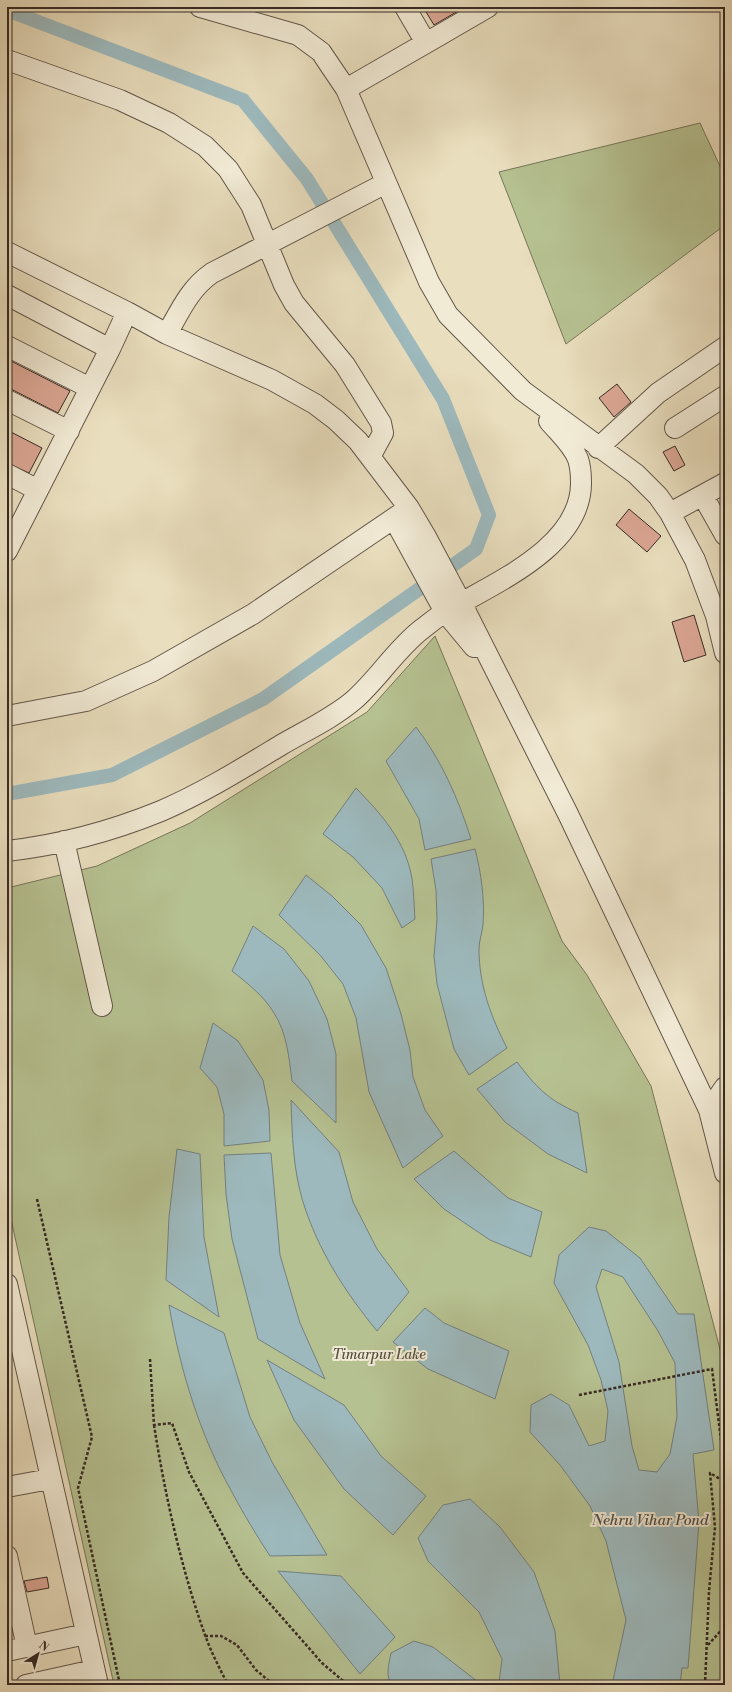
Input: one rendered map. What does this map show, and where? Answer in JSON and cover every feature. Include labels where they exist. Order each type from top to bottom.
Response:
[{"type":"street","points":[[200,7],[298,35],[321,52],[346,89],[429,282],[448,315],[514,382],[540,404],[598,448],[636,474],[658,496],[670,513],[695,560],[716,616],[725,653]]},
{"type":"street","points":[[346,89],[488,7]]},
{"type":"street","points":[[407,8],[426,43]]},
{"type":"street","points":[[7,60],[120,100],[169,123],[205,146],[228,169],[251,205],[270,242],[284,285],[294,303],[345,365],[380,423],[383,433],[370,457]]},
{"type":"street","points":[[167,334],[191,292],[201,281],[212,273],[386,183]]},
{"type":"street","points":[[7,252],[127,312],[167,334],[272,380],[315,404],[336,420],[358,441],[370,457],[401,514],[425,534],[450,601]]},
{"type":"street","points":[[7,295],[110,349]]},
{"type":"street","points":[[7,552],[13,526],[38,490],[110,349],[127,312]]},
{"type":"street","points":[[7,346],[90,388]]},
{"type":"street","points":[[598,448],[658,393],[725,347]]},
{"type":"street","points":[[675,428],[725,396]]},
{"type":"street","points":[[7,400],[69,431]]},
{"type":"street","points":[[7,852],[38,848],[128,824],[163,810],[196,794],[335,713],[354,700],[404,645],[450,601],[502,581],[545,550],[563,530],[575,512],[581,493],[581,475],[578,459],[547,417],[540,404]]},
{"type":"street","points":[[7,474],[38,490]]},
{"type":"street","points":[[670,513],[725,483]]},
{"type":"street","points":[[703,496],[725,535]]},
{"type":"street","points":[[401,514],[403,538],[450,601],[492,662],[568,814],[710,1110],[725,1173]]},
{"type":"street","points":[[7,716],[86,701],[153,671],[253,614],[401,514]]},
{"type":"street","points":[[64,841],[102,1006]]},
{"type":"street","points":[[710,1110],[725,1087]]},
{"type":"street","points":[[7,1284],[13,1345],[50,1479],[96,1678],[33,1684]]},
{"type":"street","points":[[7,1487],[50,1479]]},
{"type":"street","points":[[7,1556],[27,1647]]},
{"type":"street","points":[[7,1651],[86,1634]]},
{"type":"path","points":[[37,1199],[92,1437],[78,1488],[120,1685]]},
{"type":"path","points":[[150,1359],[154,1425],[163,1481],[205,1636],[228,1685]]},
{"type":"path","points":[[579,1395],[712,1369],[725,1471]]},
{"type":"path","points":[[154,1425],[172,1423],[189,1472],[243,1573],[322,1663],[348,1685]]},
{"type":"path","points":[[705,1685],[714,1526],[710,1473],[725,1482]]},
{"type":"path","points":[[708,1645],[725,1626]]},
{"type":"path","points":[[205,1636],[221,1636],[236,1645],[256,1670],[274,1685]]},
{"type":"green space","points":[[700,123],[725,177],[725,225],[566,344],[499,172]]},
{"type":"green space","name":"Timarpur Lake","points":[[435,636],[562,941],[587,975],[651,1086],[721,1353],[725,1374],[725,1685],[114,1685],[7,1201],[7,888],[97,866],[190,823],[367,712]]},
{"type":"water","points":[[416,727],[434,753],[448,780],[461,809],[471,839],[425,850],[419,819],[386,761]]},
{"type":"water","points":[[356,788],[391,829],[404,852],[409,865],[413,884],[415,919],[402,928],[382,888],[353,857],[323,834]]},
{"type":"water","points":[[475,849],[481,877],[483,896],[483,925],[479,943],[481,975],[491,1013],[507,1048],[469,1075],[454,1049],[437,984],[434,956],[437,920],[436,890],[431,859]]},
{"type":"water","points":[[306,875],[332,896],[361,925],[386,968],[401,1014],[410,1050],[413,1077],[425,1110],[443,1136],[403,1168],[369,1092],[356,1018],[343,984],[320,955],[279,915]]},
{"type":"water","points":[[253,926],[284,949],[309,981],[327,1019],[336,1054],[336,1123],[292,1081],[285,1037],[278,1021],[270,1007],[260,995],[232,971]]},
{"type":"water","points":[[213,1023],[238,1041],[263,1080],[269,1110],[270,1141],[224,1146],[224,1114],[217,1087],[200,1068]]},
{"type":"water","points":[[517,1062],[530,1079],[543,1092],[558,1103],[578,1113],[587,1173],[548,1154],[505,1122],[477,1089]]},
{"type":"water","points":[[291,1100],[339,1152],[353,1202],[377,1249],[409,1292],[377,1331],[343,1286],[316,1237],[309,1220],[300,1190],[295,1164]]},
{"type":"water","points":[[177,1149],[200,1154],[204,1237],[219,1317],[166,1280],[169,1217]]},
{"type":"water","points":[[454,1151],[508,1198],[542,1212],[531,1257],[490,1240],[444,1209],[414,1179]]},
{"type":"water","points":[[271,1153],[280,1255],[300,1323],[325,1379],[258,1339],[232,1239],[226,1194],[224,1155]]},
{"type":"water","name":"Nehru Vihar Pond","points":[[589,1227],[606,1231],[640,1258],[678,1314],[694,1314],[714,1450],[693,1454],[699,1522],[688,1668],[682,1668],[680,1685],[612,1685],[626,1620],[606,1541],[590,1506],[560,1465],[530,1432],[531,1405],[551,1394],[569,1405],[589,1446],[605,1441],[608,1411],[601,1380],[588,1345],[554,1283],[559,1255]],"holes":[[[602,1269],[623,1277],[658,1331],[675,1363],[677,1417],[670,1454],[657,1472],[639,1470],[632,1446],[619,1362],[596,1287]]]},
{"type":"water","points":[[169,1305],[224,1333],[250,1417],[272,1462],[327,1555],[270,1556],[260,1541],[221,1472],[201,1426],[185,1378]]},
{"type":"water","points":[[425,1308],[444,1323],[509,1351],[495,1399],[428,1369],[393,1342]]},
{"type":"water","points":[[267,1360],[344,1405],[381,1456],[426,1496],[393,1535],[344,1489],[294,1420]]},
{"type":"water","points":[[470,1499],[500,1527],[534,1572],[555,1631],[560,1685],[493,1685],[499,1683],[502,1659],[479,1612],[428,1561],[418,1538],[443,1505]]},
{"type":"water","points":[[278,1571],[341,1576],[395,1637],[360,1674]]},
{"type":"water","points":[[414,1641],[433,1647],[482,1685],[392,1685],[388,1674],[391,1653]]},
{"type":"building","points":[[423,7],[465,7],[434,25]]},
{"type":"building","points":[[7,359],[70,391],[58,413],[7,387]]},
{"type":"building","points":[[617,384],[631,402],[614,417],[599,398]]},
{"type":"building","points":[[7,430],[42,448],[29,473],[7,463]]},
{"type":"building","points":[[675,446],[685,465],[674,471],[663,452]]},
{"type":"building","points":[[629,509],[661,536],[647,552],[616,525]]},
{"type":"building","points":[[694,615],[706,655],[684,662],[672,622]]},
{"type":"building","points":[[47,1577],[49,1588],[27,1592],[24,1581]]},
{"type":"waterway","points":[[7,10],[243,100],[307,179],[443,399],[489,515],[476,549],[263,699],[112,775],[7,794]]}]
